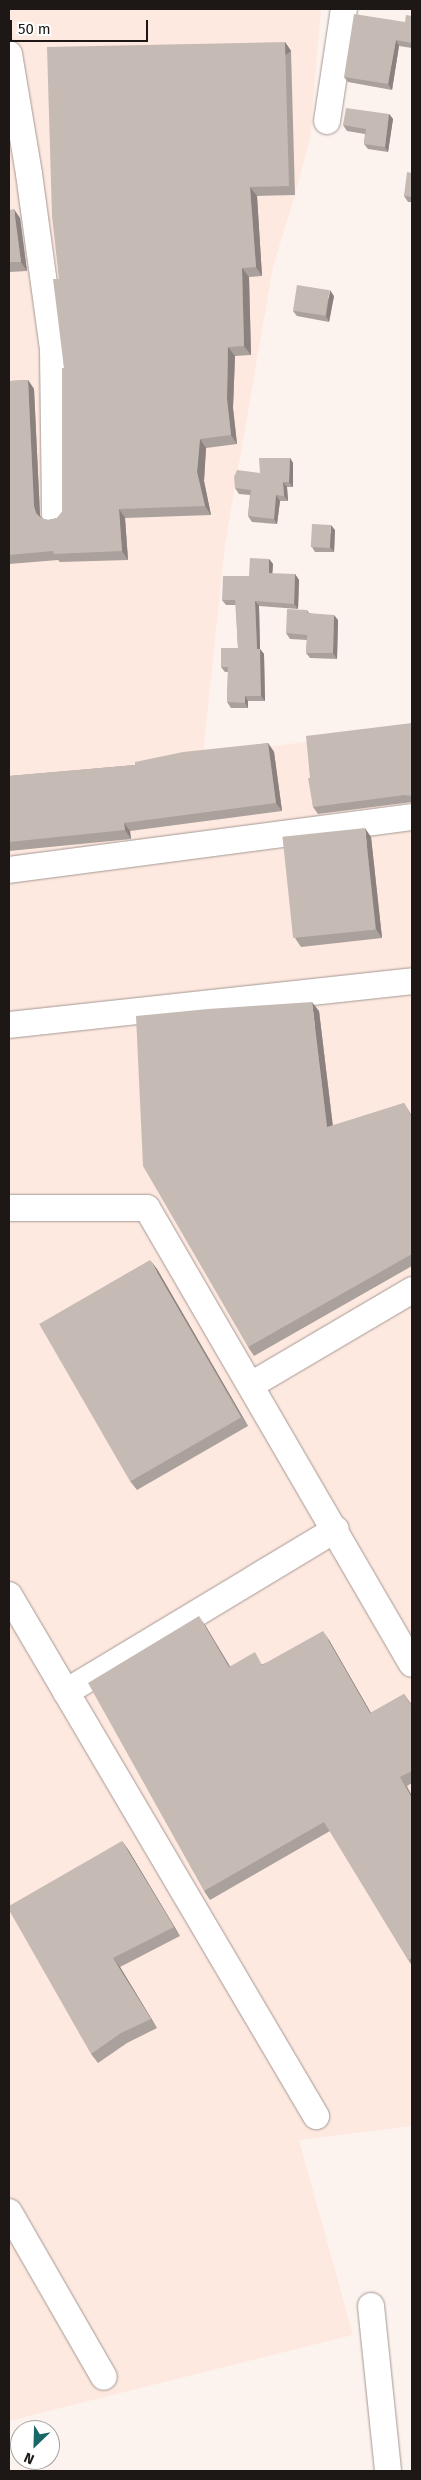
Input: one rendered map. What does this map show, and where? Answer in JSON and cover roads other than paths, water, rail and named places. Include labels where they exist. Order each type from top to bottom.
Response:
[{"type":"street","points":[[327,121],[344,9]]},
{"type":"street","points":[[9,54],[29,174],[53,350],[55,514]]},
{"type":"street","points":[[9,870],[412,817]]},
{"type":"street","points":[[9,1025],[412,981]]},
{"type":"street","points":[[9,1208],[147,1208],[336,1529],[412,1664]]},
{"type":"street","points":[[251,1385],[412,1290]]},
{"type":"street","points":[[66,1692],[336,1529]]},
{"type":"street","points":[[9,1595],[316,2116]]},
{"type":"street","points":[[9,2212],[104,2377]]},
{"type":"street","points":[[371,2306],[388,2471]]}]
